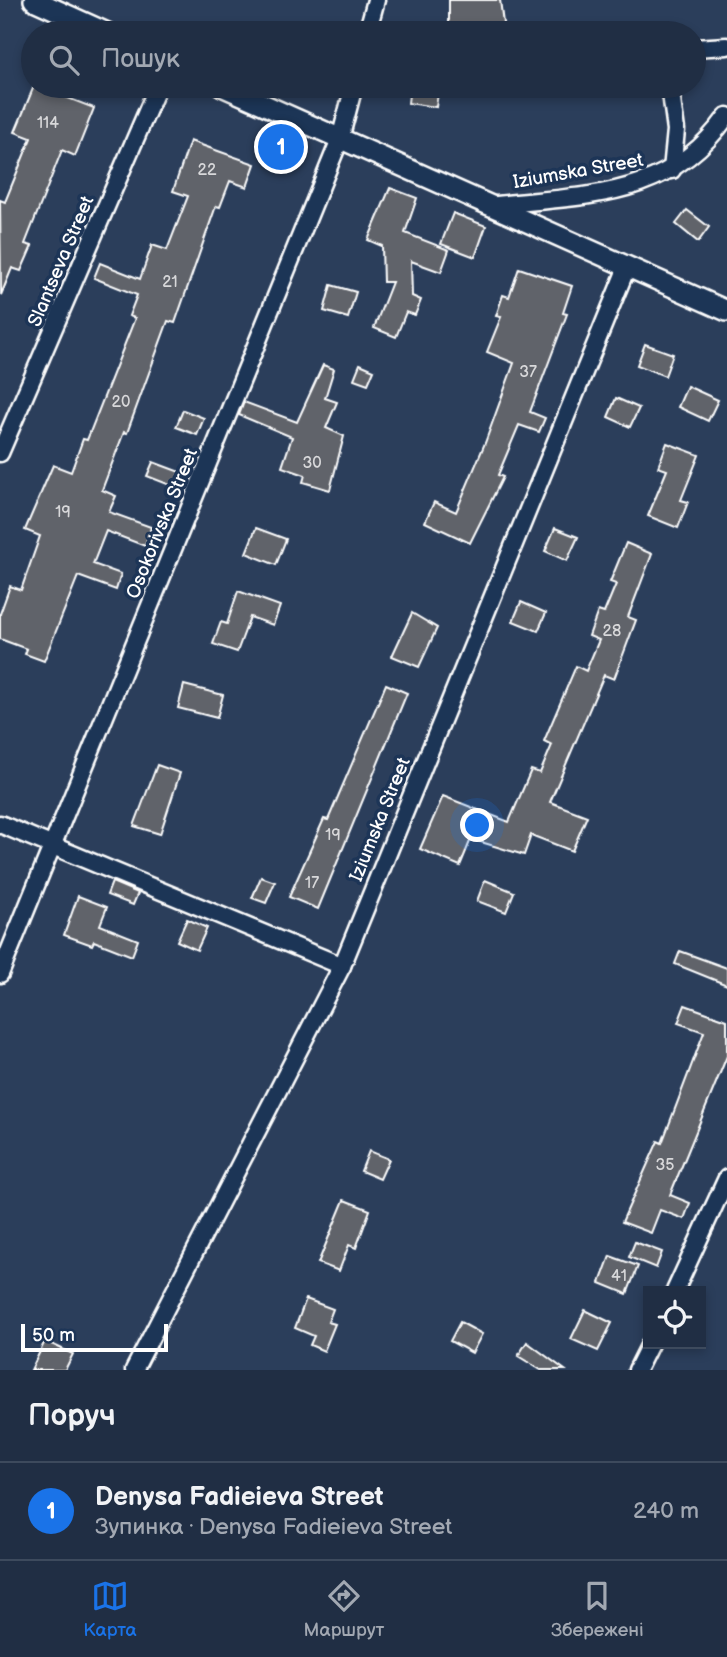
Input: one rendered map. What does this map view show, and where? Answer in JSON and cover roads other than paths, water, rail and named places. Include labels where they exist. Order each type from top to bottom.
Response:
[{"type":"street","points":[[34,0],[80,21]]},
{"type":"street","points":[[370,21],[376,0]]},
{"type":"street","points":[[706,47],[727,46]]},
{"type":"street","name":"Slantseva Street","points":[[0,453],[153,98]]},
{"type":"street","points":[[249,98],[727,311]]},
{"type":"street","name":"Osokorivska Street","points":[[0,974],[340,139],[351,98]]},
{"type":"street","name":"Iziumska Street","points":[[672,98],[676,130],[672,170]]},
{"type":"street","name":"Iziumska Street","points":[[489,206],[646,183],[685,162],[727,116]]},
{"type":"street","name":"Iziumska Street","points":[[134,1370],[342,966],[627,267]]},
{"type":"street","points":[[0,824],[342,966]]},
{"type":"street","points":[[677,1286],[727,1178]]},
{"type":"street","points":[[637,1370],[648,1349]]},
{"type":"place","name":"Denysa Fadieieva Street","points":[[281,147]]}]
